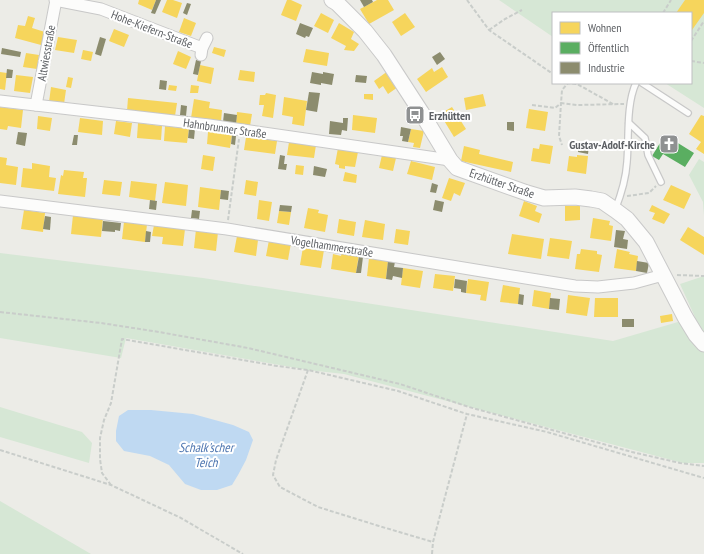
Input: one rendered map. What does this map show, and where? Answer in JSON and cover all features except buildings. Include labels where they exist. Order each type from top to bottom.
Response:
[{"type":"street","name":"Hohe-Kiefern-Straße","points":[[56,0],[101,9],[203,47]]},
{"type":"street","name":"Altwiesstraße","points":[[36,105],[56,0]]},
{"type":"street","name":"Erzhütter Straße","points":[[332,0],[337,3],[364,31],[384,55],[450,160],[457,168],[544,198],[575,197],[602,201],[627,219],[646,242],[685,317],[696,336],[704,344]]},
{"type":"street","name":"Hahnbrunner Straße","points":[[0,100],[209,126],[450,160]]},
{"type":"street","name":"Vogelhammerstraße","points":[[0,201],[227,229],[575,286],[598,287],[634,283],[663,275]]},
{"type":"lane","points":[[615,210],[620,196],[627,165],[630,104],[636,84]]},
{"type":"lane","points":[[644,84],[688,113]]},
{"type":"lane","points":[[629,123],[645,138],[648,155],[661,182]]},
{"type":"path","points":[[467,0],[489,30],[552,73]]},
{"type":"path","points":[[663,12],[671,0]]},
{"type":"path","points":[[489,30],[522,10]]},
{"type":"path","points":[[692,39],[704,21]]},
{"type":"path","points":[[692,61],[704,63]]},
{"type":"path","points":[[562,145],[559,136],[562,90],[567,84]]},
{"type":"path","points":[[577,84],[613,104]]},
{"type":"path","points":[[532,105],[555,108],[561,103],[577,105],[630,104]]},
{"type":"path","points":[[227,229],[239,142]]},
{"type":"path","points":[[637,194],[649,193],[661,182]]},
{"type":"path","points":[[663,275],[704,276]]},
{"type":"path","points":[[0,312],[100,323],[248,348],[400,384],[469,407],[632,452],[680,463],[704,466]]},
{"type":"path","points":[[111,486],[102,473],[100,460],[100,438],[104,420],[111,403],[122,339],[308,370],[398,391],[467,414],[547,432],[704,478]]},
{"type":"path","points":[[308,370],[276,460],[273,475],[280,487],[318,507],[433,542]]},
{"type":"path","points":[[432,554],[433,542],[467,414]]},
{"type":"path","points":[[0,450],[111,486],[178,517],[243,554]]},
{"type":"green space","points":[[499,0],[704,0],[704,108],[667,84],[692,84],[692,12],[552,12],[552,36]]},
{"type":"green space","points":[[699,159],[704,162],[704,216],[703,202],[689,175]]},
{"type":"green space","points":[[0,253],[203,278],[613,341],[695,317],[680,284],[704,276],[704,463],[683,463],[344,374],[308,370],[126,338],[121,358],[0,338]]},
{"type":"green space","points":[[0,407],[82,432],[92,443],[89,463],[0,437]]},
{"type":"green space","points":[[0,501],[91,554],[0,554]]},
{"type":"water","name":"Schalk'scher Teich","points":[[128,410],[151,410],[193,414],[233,425],[249,432],[253,440],[246,460],[232,485],[217,490],[201,490],[185,484],[169,465],[150,456],[124,451],[116,441],[116,431],[119,416]]},
{"type":"place","name":"Erzhütten","points":[[415,115]]},
{"type":"place","name":"Gustav-Adolf-Kirche","points":[[669,144]]}]
